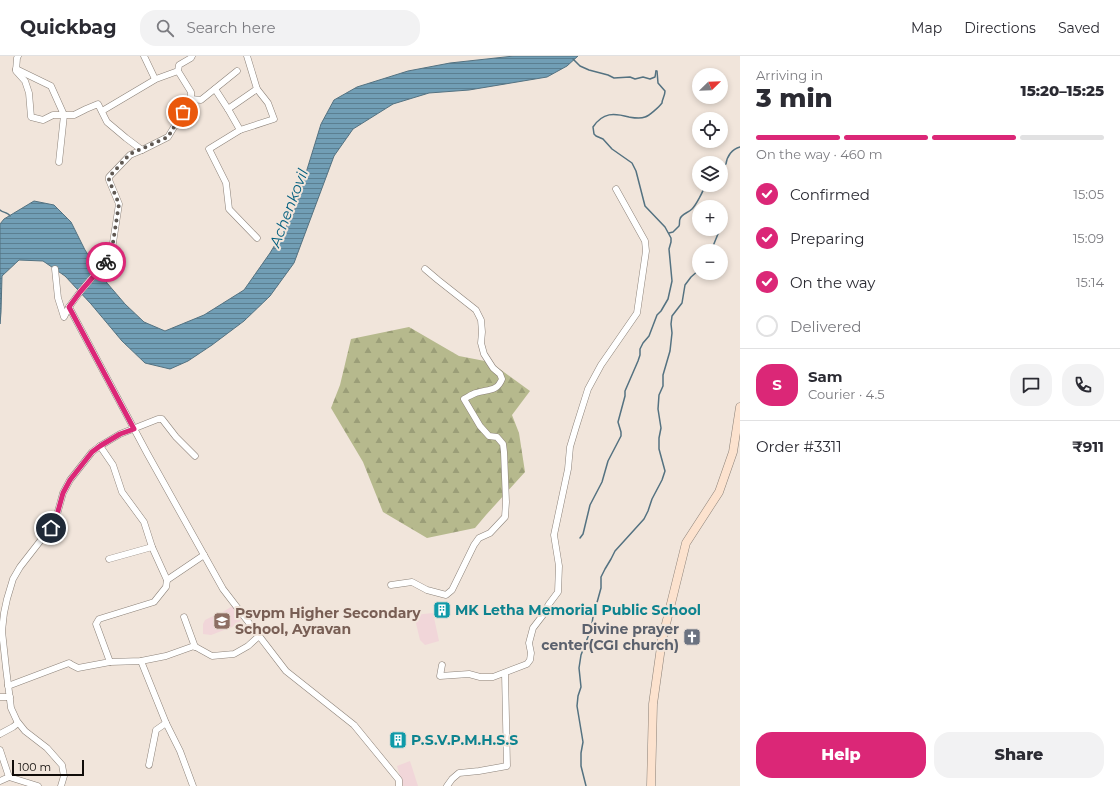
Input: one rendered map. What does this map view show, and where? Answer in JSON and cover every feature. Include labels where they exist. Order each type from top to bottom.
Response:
[{"type":"main road","points":[[651,786],[652,704],[662,640],[686,543],[719,492],[733,452],[740,407]]},
{"type":"street","points":[[18,56],[16,71],[25,81],[29,93],[31,117],[44,120],[53,115],[74,116],[98,104],[107,122],[142,150]]},
{"type":"street","points":[[144,56],[155,79]]},
{"type":"street","points":[[55,269],[58,298],[64,317],[80,292],[107,260],[112,249],[119,204],[109,177],[130,154],[142,150],[168,137],[191,99],[191,92],[178,71],[179,65],[192,56]]},
{"type":"street","points":[[247,56],[257,89],[268,103],[274,119],[240,130],[209,149],[226,183],[229,209],[257,238]]},
{"type":"street","points":[[16,69],[52,86],[64,115],[59,162]]},
{"type":"street","points":[[102,111],[155,79],[178,71]]},
{"type":"street","points":[[191,99],[201,100],[237,71]]},
{"type":"street","points":[[215,89],[240,130]]},
{"type":"street","points":[[228,109],[257,89]]},
{"type":"street","points":[[442,666],[440,676],[470,674],[480,677],[493,677],[527,664],[530,660],[531,653],[529,643],[533,628],[544,615],[549,604],[558,592],[559,566],[554,535],[568,469],[570,447],[588,389],[601,365],[637,313],[646,251],[645,241],[616,189]]},
{"type":"street","points":[[391,585],[412,582],[427,590],[446,594],[452,590],[474,545],[479,538],[490,533],[505,516],[506,502],[503,444],[497,437],[489,436],[480,426],[464,399],[475,393],[494,389],[500,385],[502,379],[500,374],[492,368],[484,354],[481,343],[482,332],[480,320],[476,310],[425,269]]},
{"type":"street","points":[[69,307],[134,429],[223,589],[286,671],[354,725],[400,780],[400,786]]},
{"type":"street","points":[[61,786],[64,776],[62,765],[47,748],[25,731],[18,723],[11,708],[2,631],[4,613],[12,579],[55,522],[63,493],[70,480],[92,452],[100,446],[120,434],[158,419],[162,419],[176,437],[195,456]]},
{"type":"street","points":[[100,446],[113,465],[122,492],[144,522],[152,547],[167,580],[166,587],[154,602],[99,619],[96,624],[110,662]]},
{"type":"street","points":[[109,559],[152,547]]},
{"type":"street","points":[[167,580],[204,555]]},
{"type":"street","points":[[184,617],[195,646],[212,656],[234,654],[248,646],[259,636]]},
{"type":"street","points":[[8,686],[69,663],[78,668],[110,662],[142,660],[166,656],[195,646]]},
{"type":"street","points":[[142,660],[166,723],[180,751],[193,786]]},
{"type":"street","points":[[447,786],[452,779],[459,774],[506,766],[504,673]]},
{"type":"street","points":[[0,697],[10,697]]},
{"type":"street","points":[[0,734],[18,723]]},
{"type":"street","points":[[149,765],[156,730],[166,723]]},
{"type":"street","points":[[0,750],[8,777]]},
{"type":"street","points":[[0,780],[8,777],[38,786]]},
{"type":"shaded area","name":"Psvpm Higher Secondary School, Ayravan","points":[[234,605],[242,617],[239,623],[211,635],[203,634],[203,624],[205,620],[218,615]]},
{"type":"shaded area","points":[[433,613],[439,641],[425,645],[420,640],[414,615]]},
{"type":"shaded area","points":[[410,761],[418,786],[403,786],[397,766]]},
{"type":"green space","points":[[409,327],[459,356],[490,362],[530,391],[512,415],[519,433],[525,472],[475,528],[427,538],[383,512],[363,462],[331,408],[340,385],[351,339]]},
{"type":"water","points":[[514,56],[578,56],[567,66],[547,77],[469,90],[429,93],[393,104],[353,129],[334,156],[294,263],[270,296],[244,321],[188,361],[170,369],[145,363],[122,341],[65,276],[43,261],[19,260],[2,276],[0,324],[0,224],[4,219],[34,201],[54,205],[71,222],[85,250],[107,283],[125,304],[144,322],[165,331],[204,315],[244,290],[270,253],[293,215],[321,124],[334,100],[357,87],[408,71],[450,63]]},
{"type":"waterway","points":[[573,59],[580,66],[614,78],[630,77],[635,79],[643,77],[650,79],[655,77],[656,71]]},
{"type":"waterway","points":[[580,538],[583,534],[590,505],[602,482],[608,461],[621,436],[618,422],[625,391],[638,361],[640,349],[649,336],[657,315],[668,299],[672,281],[669,249],[671,238],[665,227],[645,206],[636,171],[632,163],[612,149],[603,139],[596,136],[594,134],[593,127],[605,116],[614,114],[641,118],[647,116],[656,109],[662,103],[665,94],[665,91],[658,83],[656,71]]},
{"type":"waterway","points":[[728,156],[735,149],[740,147]]},
{"type":"waterway","points":[[669,233],[673,232],[679,226],[681,217],[694,207],[703,192]]},
{"type":"waterway","points":[[0,210],[10,216]]},
{"type":"waterway","points":[[714,244],[717,236]]},
{"type":"waterway","points":[[586,786],[581,766],[583,742],[577,706],[581,687],[579,668],[581,655],[591,629],[601,588],[601,577],[615,551],[644,519],[665,471],[659,449],[661,428],[658,409],[659,395],[663,386],[663,375],[670,351],[672,316],[682,303],[685,285],[692,276]]},
{"type":"way so far","points":[[106,262],[112,249],[119,204],[109,177],[130,154],[168,137],[183,112]]},
{"type":"place","name":"MK Letha Memorial Public School","points":[[442,610]]},
{"type":"place","name":"Psvpm Higher Secondary School, Ayravan","points":[[222,621]]},
{"type":"place","name":"Divine prayer center(CGI church)","points":[[692,637]]},
{"type":"place","name":"P.S.V.P.M.H.S.S","points":[[398,740]]},
{"type":"route","points":[[51,528],[55,522],[63,493],[70,480],[92,452],[120,434],[134,429],[69,307],[106,262]]},
{"type":"water label","name":"Achenkovil","points":[[289,208]]}]
